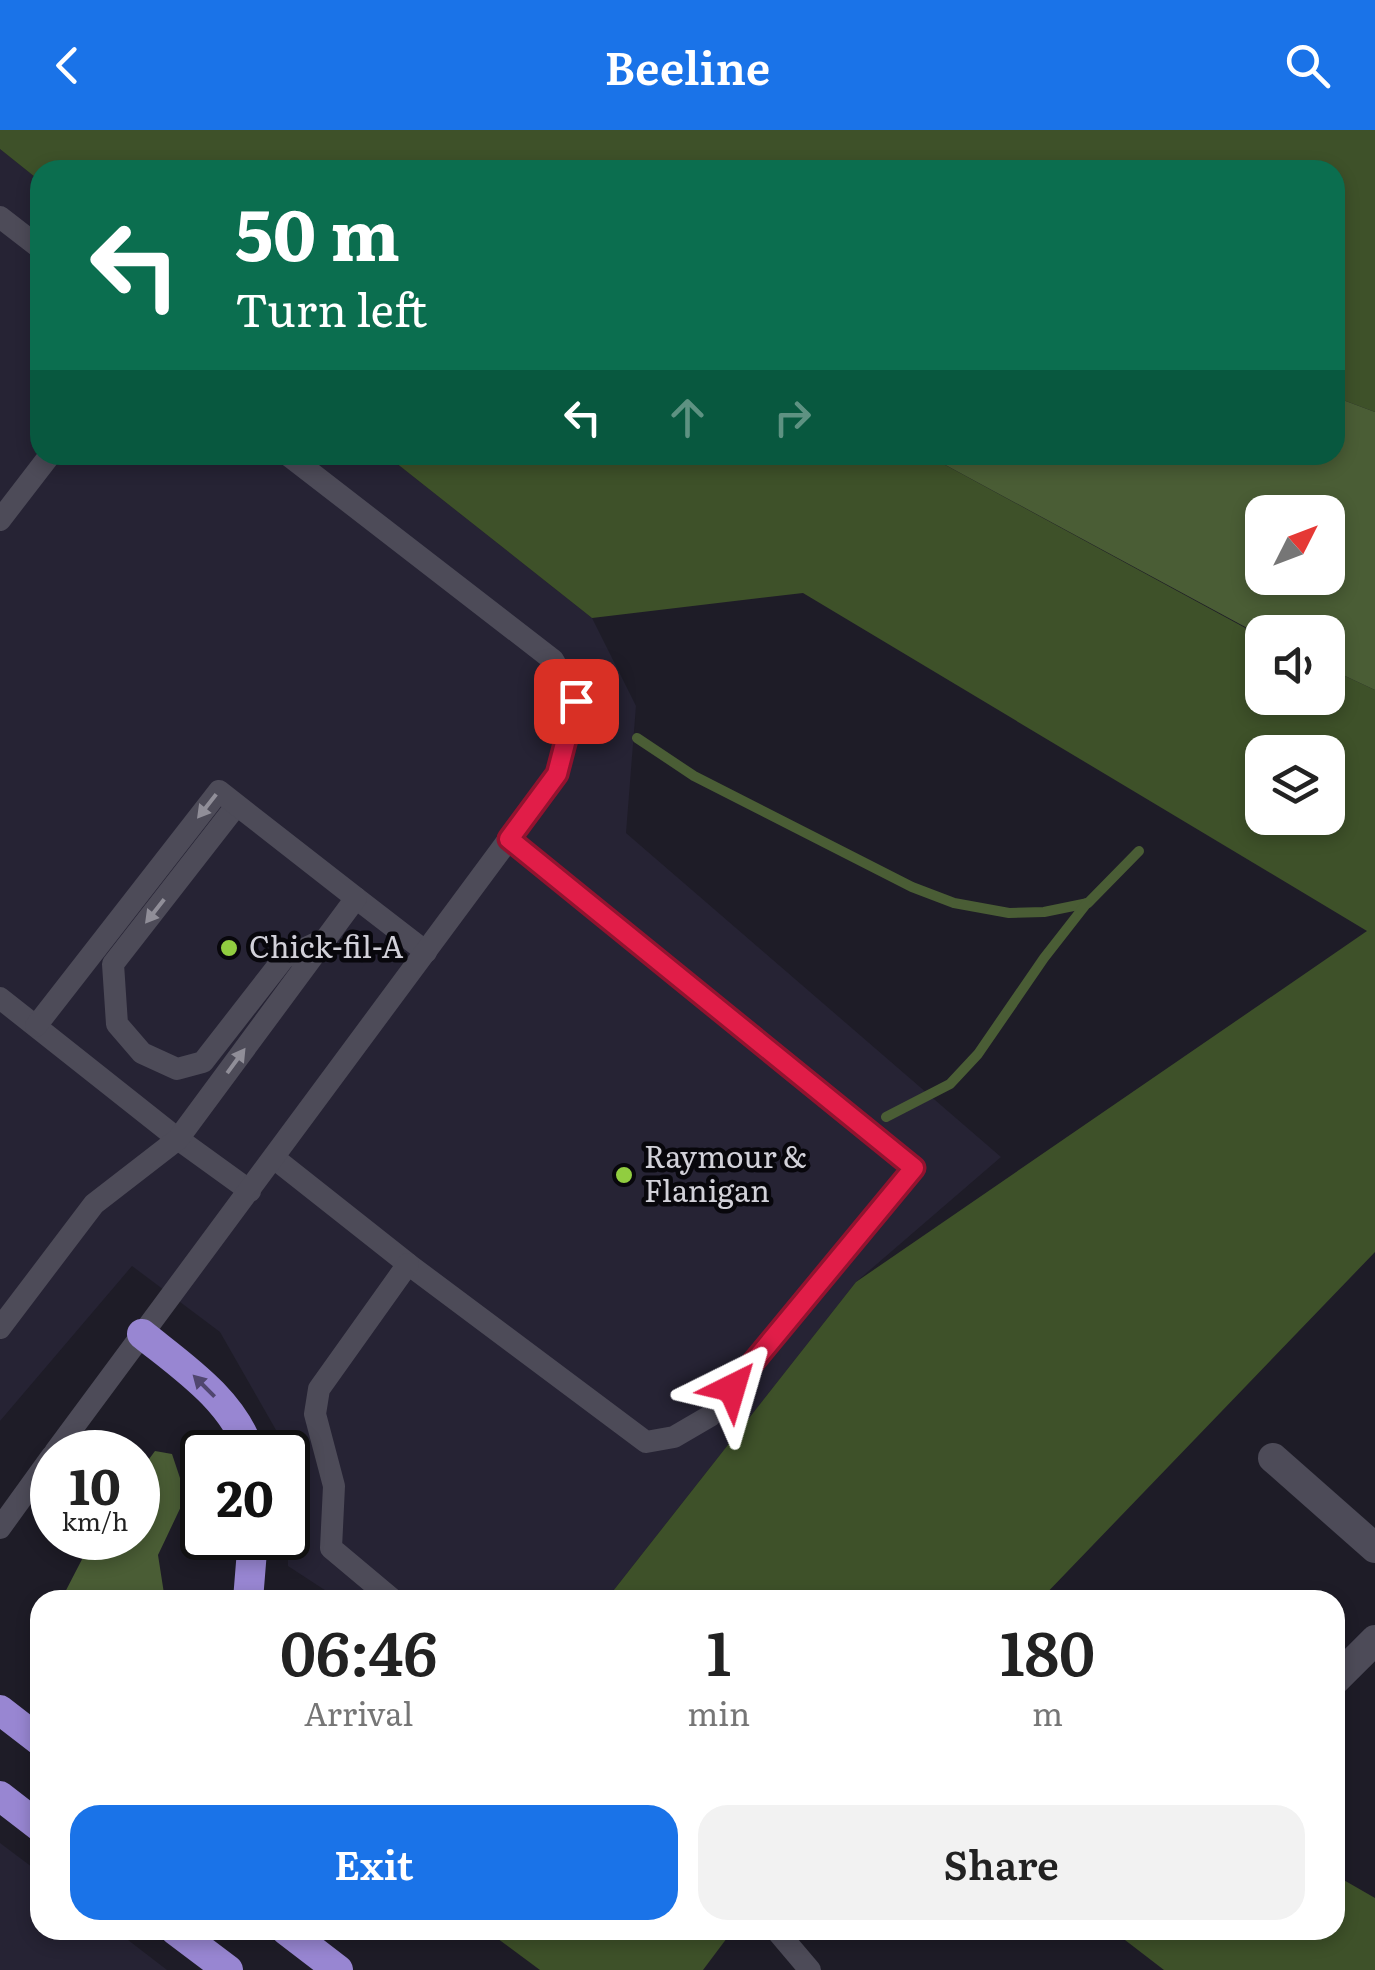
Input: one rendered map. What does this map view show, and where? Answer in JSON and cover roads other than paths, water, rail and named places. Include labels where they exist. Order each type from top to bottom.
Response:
[{"type":"highway","points":[[142,1334],[190,1373],[228,1411],[238,1430]]},
{"type":"highway","points":[[249,1590],[252,1560]]},
{"type":"highway","points":[[0,1710],[30,1733]]},
{"type":"highway","points":[[0,1796],[30,1819]]},
{"type":"highway","points":[[188,1940],[228,1970]]},
{"type":"highway","points":[[299,1940],[338,1970]]},
{"type":"highway","points":[[329,1940],[351,1970]]},
{"type":"street","points":[[1273,1458],[1375,1548]]},
{"type":"street","points":[[1345,1670],[1375,1640]]},
{"type":"lane","points":[[0,217],[30,240]]},
{"type":"lane","points":[[0,520],[42,465]]},
{"type":"lane","points":[[72,1430],[557,774],[576,701],[553,660],[301,465]]},
{"type":"lane","points":[[36,1026],[218,791],[426,952]]},
{"type":"lane","points":[[236,806],[113,964],[117,1024],[142,1053],[178,1068],[204,1062],[284,958],[326,940]]},
{"type":"lane","points":[[274,1158],[646,1442],[674,1437],[710,1416],[914,1168],[509,839]]},
{"type":"lane","points":[[0,1328],[94,1204],[178,1139],[356,898]]},
{"type":"lane","points":[[0,998],[250,1191]]},
{"type":"lane","points":[[381,1590],[331,1548],[334,1486],[314,1414],[319,1389],[408,1264]]},
{"type":"lane","points":[[0,1528],[30,1487]]},
{"type":"lane","points":[[784,1940],[810,1970]]},
{"type":"waterway","points":[[637,738],[694,776],[912,887],[954,903],[1009,913],[1044,912],[1088,903],[1139,851]]},
{"type":"waterway","points":[[886,1117],[950,1084],[978,1054],[1087,903]]},
{"type":"place","name":"Chick-fil-A","points":[[229,948]]},
{"type":"place","name":"Raymour & Flanigan","points":[[624,1175]]}]
